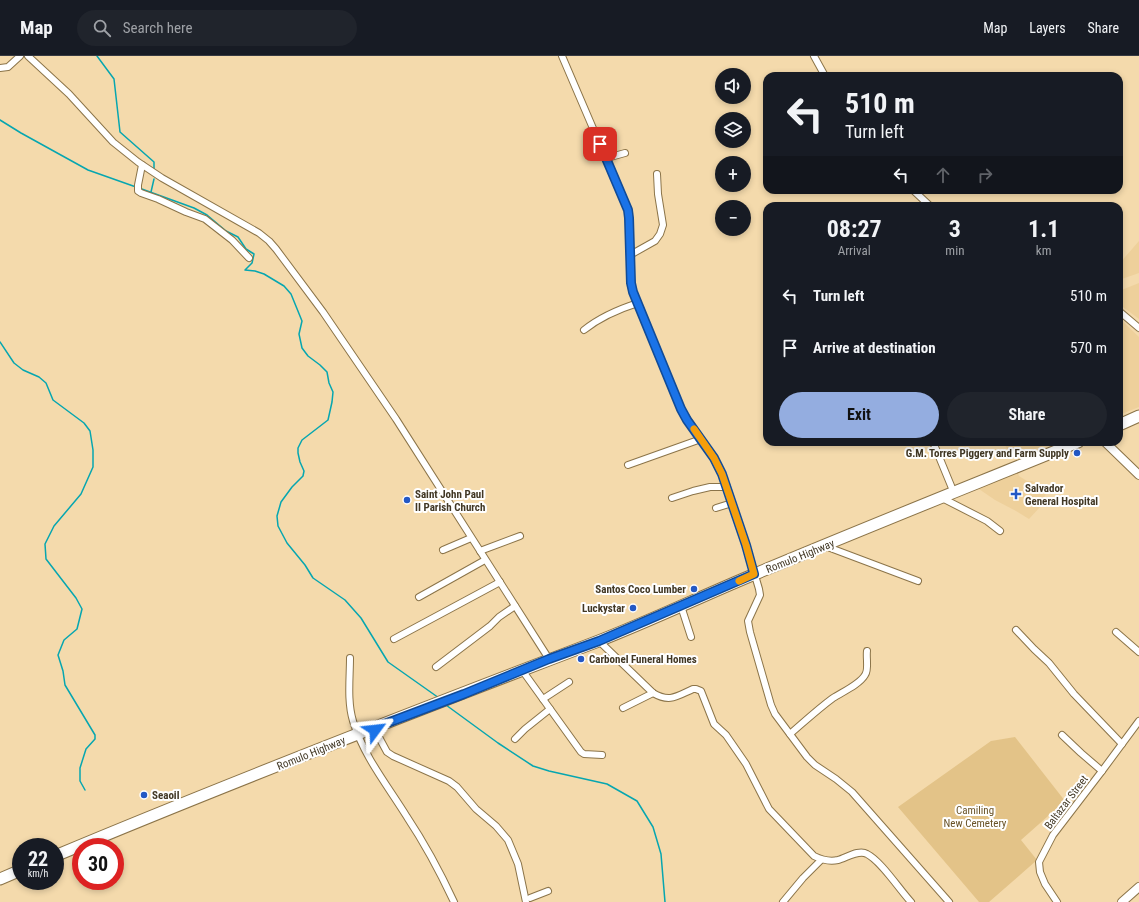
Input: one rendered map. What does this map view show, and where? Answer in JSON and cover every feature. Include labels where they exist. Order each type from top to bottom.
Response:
[{"type":"highway","points":[[1123,423],[1139,416]]},
{"type":"highway","name":"Romulo Highway","points":[[64,852],[358,734],[464,694],[549,659],[599,641],[754,574],[1068,446]]},
{"type":"highway","points":[[0,879],[12,874]]},
{"type":"street","points":[[0,68],[12,65],[20,56]]},
{"type":"street","points":[[28,56],[69,94],[113,142],[142,165],[258,233],[272,245],[323,312],[387,406],[549,659]]},
{"type":"street","points":[[562,56],[628,210],[632,287],[638,303],[681,409],[718,464],[727,487],[760,595],[748,621],[775,714],[807,757],[815,765],[852,792],[949,902]]},
{"type":"street","points":[[814,56],[823,72]]},
{"type":"street","points":[[607,158],[626,153]]},
{"type":"street","points":[[142,165],[138,191],[205,219],[232,240],[249,258]]},
{"type":"street","points":[[630,255],[655,241],[660,234],[663,225],[658,194],[657,174]]},
{"type":"street","points":[[917,194],[926,202]]},
{"type":"street","points":[[584,330],[593,323],[625,307],[638,303]]},
{"type":"street","points":[[1123,314],[1139,328]]},
{"type":"street","points":[[628,465],[701,439]]},
{"type":"street","points":[[935,446],[954,493]]},
{"type":"street","points":[[1109,446],[1139,475]]},
{"type":"street","points":[[672,498],[710,487],[727,487]]},
{"type":"street","points":[[942,498],[987,521],[1000,531]]},
{"type":"street","points":[[716,508],[732,503]]},
{"type":"street","points":[[480,551],[520,536]]},
{"type":"street","points":[[443,550],[471,538]]},
{"type":"street","points":[[825,546],[918,581]]},
{"type":"street","points":[[419,597],[485,560]]},
{"type":"street","points":[[394,639],[500,582]]},
{"type":"street","points":[[436,667],[515,606]]},
{"type":"street","points":[[681,606],[691,637]]},
{"type":"street","points":[[1016,630],[1122,744]]},
{"type":"street","points":[[1116,632],[1139,652]]},
{"type":"street","points":[[599,641],[661,698],[671,698],[693,689],[701,691],[714,724],[726,735],[746,764],[769,809],[807,850],[823,861],[837,860],[862,852],[867,853],[878,863],[911,902]]},
{"type":"street","points":[[790,734],[827,703],[865,676],[868,671],[866,659],[867,651]]},
{"type":"street","points":[[350,658],[350,703],[353,720],[366,753],[427,848],[454,902]]},
{"type":"street","points":[[522,670],[580,752],[584,754],[602,755]]},
{"type":"street","points":[[543,699],[569,682]]},
{"type":"street","points":[[623,708],[654,693]]},
{"type":"street","points":[[515,739],[550,709]]},
{"type":"street","name":"Baltazar Street","points":[[1057,902],[1045,884],[1040,872],[1039,862],[1053,835],[1139,721]]},
{"type":"street","points":[[374,728],[386,752],[449,780],[476,809],[496,826],[508,840],[518,864],[527,900],[548,891]]},
{"type":"street","points":[[1062,735],[1102,771]]},
{"type":"street","points":[[783,902],[803,878],[821,860]]},
{"type":"street","points":[[1122,902],[1139,887]]},
{"type":"shaded area","points":[[1139,241],[1139,273],[1123,279],[1123,259]]},
{"type":"shaded area","points":[[1139,283],[1139,319],[1123,307],[1123,289]]},
{"type":"shaded area","points":[[1123,322],[1139,337],[1139,407],[1123,413]]},
{"type":"shaded area","points":[[1006,446],[1042,446],[1013,458]]},
{"type":"shaded area","name":"Salvador General Hospital","points":[[1017,470],[1019,476],[1027,481],[1032,481],[1048,488],[1041,506],[1029,519],[995,500],[976,487]]},
{"type":"green space","name":"Camiling New Cemetery","points":[[1015,737],[1065,801],[1021,840],[1037,860],[989,902],[979,902],[898,807],[991,741]]},
{"type":"waterway","points":[[97,56],[114,79],[120,132],[154,162],[154,171]]},
{"type":"waterway","points":[[0,120],[88,170],[136,187]]},
{"type":"waterway","points":[[151,192],[154,179]]},
{"type":"waterway","points":[[139,188],[194,208],[207,215],[226,231],[238,237],[246,249],[254,254],[252,263],[245,270],[264,274],[284,286],[291,294],[302,321],[299,334],[302,348],[308,356],[327,372],[329,383],[333,392],[328,420],[302,440],[298,448],[300,462],[304,471],[303,476],[292,487],[281,502],[277,516],[278,526],[287,543],[305,565],[313,578],[345,600],[361,618],[388,662],[439,698]]},
{"type":"waterway","points":[[0,342],[14,363],[23,370],[39,377],[46,383],[53,400],[84,423],[90,431],[93,450],[93,467],[81,494],[54,526],[45,544],[46,559],[76,598],[82,609],[77,629],[64,640],[58,655],[63,671],[65,685],[95,735],[95,739],[86,749],[80,768],[80,781],[85,790]]},
{"type":"waterway","points":[[446,705],[498,743],[533,766],[607,784],[637,801],[653,827],[661,854],[665,902]]},
{"type":"slow traffic","points":[[694,429],[718,464],[746,545],[754,574],[739,581]]},
{"type":"place","name":"G.M. Torres Piggery and Farm Supply","points":[[1077,453]]},
{"type":"place","name":"Salvador General Hospital","points":[[1016,494]]},
{"type":"place","name":"Saint John Paul II Parish Church","points":[[407,500]]},
{"type":"place","name":"Santos Coco Lumber","points":[[694,589]]},
{"type":"place","name":"Luckystar","points":[[633,608]]},
{"type":"place","name":"Carbonel Funeral Homes","points":[[581,659]]},
{"type":"place","name":"Seaoil","points":[[144,795]]},
{"type":"route","points":[[375,730],[374,728],[464,694],[549,659],[599,641],[754,574],[746,545],[718,464],[681,409],[633,292],[631,283],[628,210],[600,144]]}]
